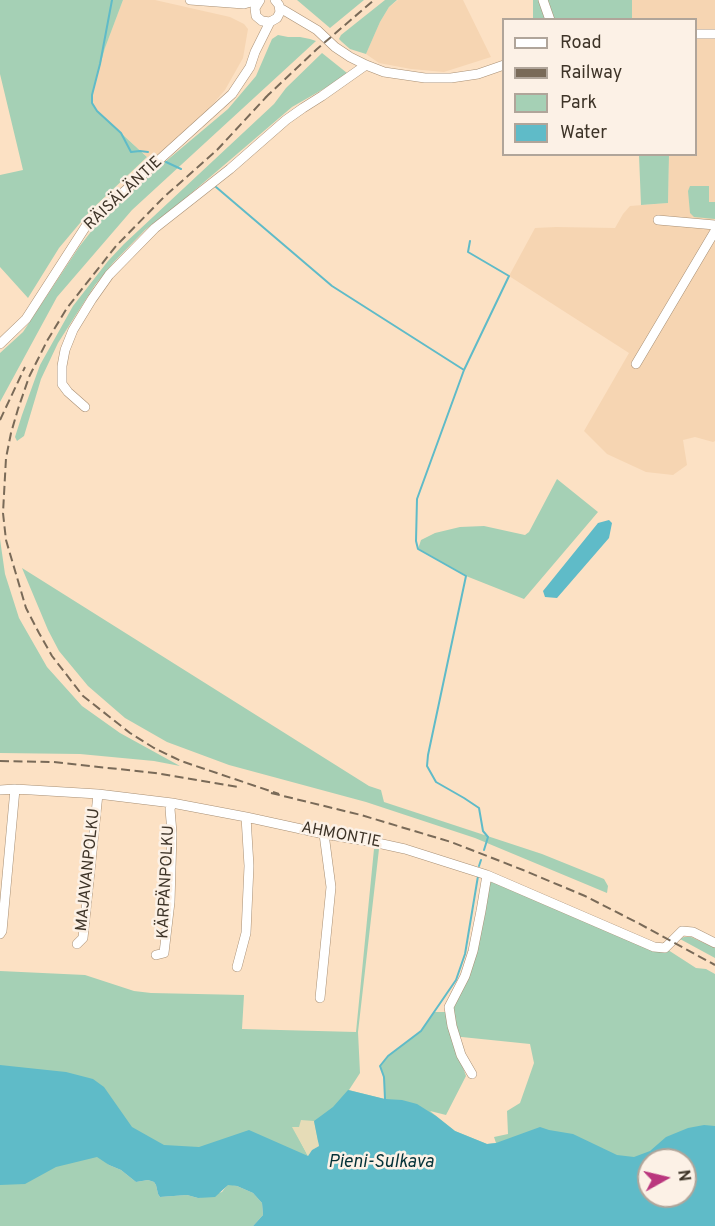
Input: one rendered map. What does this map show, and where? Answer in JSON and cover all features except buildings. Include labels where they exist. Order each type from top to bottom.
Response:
[{"type":"street","points":[[190,0],[244,4],[259,0]]},
{"type":"street","points":[[255,52],[258,18],[255,8],[259,0]]},
{"type":"street","points":[[543,0],[549,18]]},
{"type":"street","points":[[228,3],[244,8],[262,21],[288,19],[303,21]]},
{"type":"street","points":[[278,3],[317,30],[343,52],[366,65],[391,73],[425,78],[451,78],[478,74],[502,66]]},
{"type":"street","name":"RÄISÄLÄNTIE","points":[[0,344],[26,319],[86,226],[232,94],[250,67],[255,52],[272,22],[279,15],[278,3]]},
{"type":"street","points":[[697,34],[715,34]]},
{"type":"street","points":[[85,407],[62,384],[64,350],[78,322],[109,275],[155,228],[231,169],[286,120],[366,65]]},
{"type":"street","points":[[658,220],[715,225]]},
{"type":"street","points":[[636,364],[715,231]]},
{"type":"street","points":[[0,934],[15,789]]},
{"type":"street","name":"AHMONTIE","points":[[0,790],[98,794],[172,803],[405,849],[487,875],[654,947],[665,948],[682,931],[693,932],[715,943]]},
{"type":"street","name":"MAJAVANPOLKU","points":[[77,944],[83,938],[98,794]]},
{"type":"street","name":"KÄRPÄNPOLKU","points":[[156,955],[164,953],[170,902],[172,833],[170,809],[172,803]]},
{"type":"street","points":[[237,968],[246,933],[249,866],[246,817]]},
{"type":"street","points":[[320,998],[332,887],[324,834]]},
{"type":"street","points":[[472,1074],[461,1055],[449,1007],[465,976],[482,910],[487,875]]},
{"type":"shaded area","points":[[123,0],[155,0],[230,17],[244,24],[248,29],[243,58],[225,90],[185,137],[155,164],[97,111],[92,103],[92,95],[105,48]]},
{"type":"shaded area","points":[[398,0],[463,0],[491,57],[444,72],[379,63],[366,54],[380,22],[389,7]]},
{"type":"shaded area","points":[[632,0],[715,0],[715,441],[695,437],[683,440],[687,465],[673,475],[646,472],[607,454],[584,431],[629,353],[509,276],[535,228],[615,228],[630,206],[668,203],[669,156],[697,156],[697,18],[632,18]]},
{"type":"green space","points":[[0,0],[123,0],[105,48],[92,95],[92,103],[97,111],[147,157],[91,210],[59,248],[28,298],[0,267],[0,175],[23,170],[0,74]]},
{"type":"green space","points":[[297,0],[364,0],[330,28]]},
{"type":"green space","points":[[385,0],[397,0],[389,7],[380,22],[366,54],[350,49],[339,39],[341,35]]},
{"type":"green space","points":[[533,0],[632,0],[632,18],[533,18]]},
{"type":"green space","points":[[278,35],[316,41],[132,210],[57,297],[0,402],[0,353],[23,332],[79,247],[97,224],[159,167],[228,109],[256,76],[272,39]]},
{"type":"green space","points":[[322,53],[347,73],[341,79],[292,107],[161,219],[145,230],[95,285],[58,343],[41,379],[24,436],[17,441],[15,437],[40,365],[73,306],[108,261],[274,104],[286,88]]},
{"type":"green space","points":[[639,156],[669,156],[668,203],[641,205]]},
{"type":"green space","points":[[690,186],[709,186],[709,202],[715,202],[715,219],[694,217],[690,213],[688,191]]},
{"type":"green space","points":[[557,479],[598,512],[524,599],[466,576],[418,549],[421,540],[435,533],[460,527],[484,526],[525,535],[529,532]]},
{"type":"green space","points":[[0,539],[5,574],[19,618],[47,667],[82,706],[120,733],[180,766],[154,761],[80,754],[0,753]]},
{"type":"green space","points":[[22,568],[369,786],[381,790],[384,802],[542,854],[604,879],[608,886],[607,893],[475,838],[366,802],[229,765],[167,742],[125,718],[88,686],[59,651]]},
{"type":"green space","points":[[374,849],[379,849],[358,1032],[360,1073],[349,1090],[384,1099],[384,1077],[380,1066],[388,1056],[421,1031],[434,1012],[446,1012],[465,976],[487,875],[665,948],[696,968],[706,969],[715,974],[715,1202],[711,1204],[697,1202],[697,1148],[637,1148],[637,1194],[335,1155],[299,1127],[293,1127],[308,1156],[199,1157],[0,1116],[0,971],[85,975],[134,991],[151,993],[244,995],[242,1029],[356,1032]],"holes":[[[452,1036],[530,1044],[534,1063],[520,1103],[507,1111],[508,1134],[494,1137],[496,1143],[487,1144],[455,1131],[430,1111],[446,1115],[466,1076]]]},
{"type":"green space","points":[[691,937],[715,948],[715,958],[680,939]]},
{"type":"green space","points":[[0,1124],[88,1143],[109,1165],[121,1170],[136,1182],[148,1180],[154,1182],[160,1197],[187,1195],[198,1198],[222,1192],[228,1184],[237,1186],[253,1193],[262,1203],[263,1215],[253,1226],[0,1226]]},
{"type":"sand","points":[[301,1120],[314,1121],[319,1146],[308,1156],[292,1127],[299,1127]]},
{"type":"water","points":[[609,520],[612,523],[609,538],[557,598],[545,597],[543,591],[598,523]]},
{"type":"water","name":"Pieni-Sulkava","points":[[0,1065],[66,1072],[93,1079],[104,1087],[132,1127],[164,1145],[199,1147],[249,1130],[308,1156],[319,1146],[314,1121],[333,1107],[348,1090],[417,1104],[455,1131],[487,1144],[540,1127],[573,1134],[617,1155],[637,1156],[637,1208],[697,1208],[697,1148],[653,1148],[666,1137],[688,1128],[704,1125],[715,1126],[715,1226],[253,1226],[263,1215],[262,1203],[253,1193],[228,1185],[215,1197],[198,1198],[187,1195],[160,1197],[154,1182],[148,1180],[136,1182],[121,1170],[97,1157],[56,1167],[25,1184],[0,1185]]},
{"type":"waterway","points":[[112,0],[92,103],[97,111],[121,133],[131,152],[148,152]]},
{"type":"waterway","points":[[166,162],[181,169]]},
{"type":"waterway","points":[[216,187],[332,286],[464,370]]},
{"type":"waterway","points":[[470,241],[468,252],[509,276],[464,370],[417,499],[416,541],[418,549],[466,576],[427,766],[436,782],[479,808],[483,831],[488,837],[484,850]]},
{"type":"waterway","points":[[479,866],[481,860]]},
{"type":"waterway","points":[[385,1099],[384,1077],[380,1066],[388,1056],[421,1031],[456,980],[465,954],[478,876]]},
{"type":"railway","points":[[265,98],[374,0]]},
{"type":"railway","points":[[269,94],[217,150],[164,197],[116,246],[67,308],[29,377],[18,409],[6,458],[3,513],[6,540],[26,608],[52,656],[83,696],[130,733],[154,748],[181,761],[279,794]]},
{"type":"railway","points":[[0,420],[25,367]]},
{"type":"railway","points":[[0,761],[53,762],[155,773],[238,787]]},
{"type":"railway","points":[[271,793],[361,815],[451,842],[585,896],[715,965]]}]
